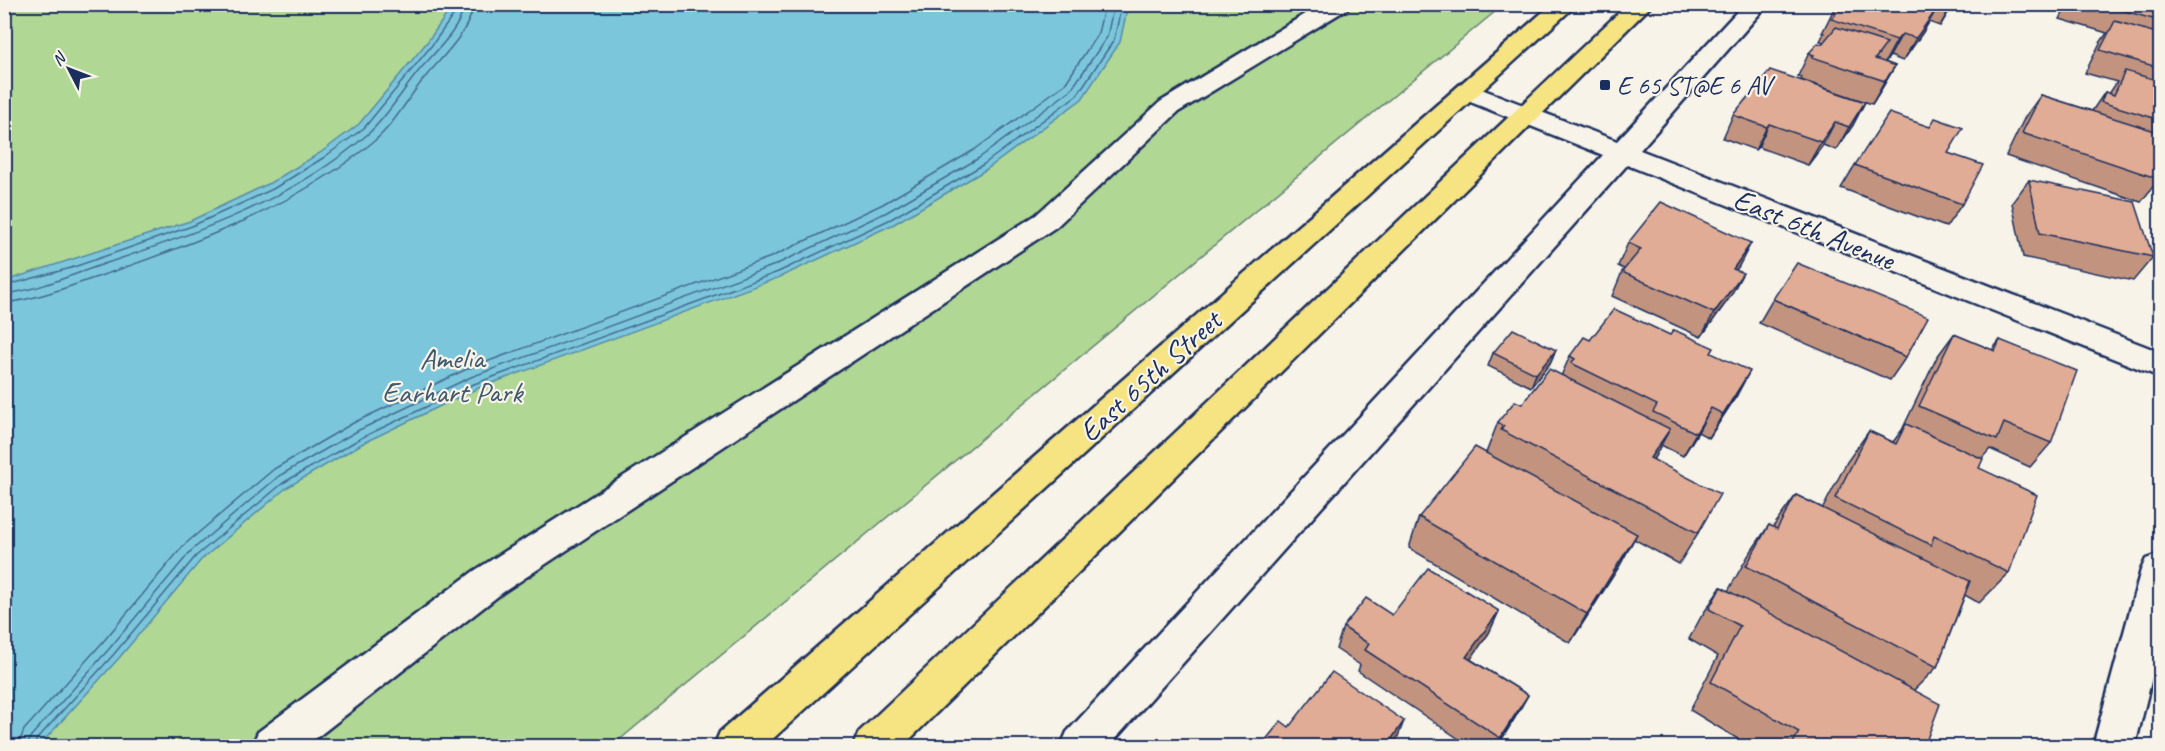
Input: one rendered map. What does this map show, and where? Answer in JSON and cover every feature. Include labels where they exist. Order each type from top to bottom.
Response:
[{"type":"main road","name":"East 65th Street","points":[[735,747],[1566,4]]},
{"type":"main road","points":[[874,747],[1642,4]]},
{"type":"street","points":[[273,747],[488,582],[1046,221],[1169,107],[1339,4]]},
{"type":"street","points":[[1082,747],[1757,4]]},
{"type":"street","name":"East 6th Avenue","points":[[1467,92],[2160,365]]},
{"type":"street","points":[[2114,747],[2160,570]]},
{"type":"green space","name":"Amelia Earhart Park","points":[[4,5],[1503,5],[612,746],[5,746]]},
{"type":"water","points":[[454,4],[1128,5],[1120,42],[1082,99],[987,169],[894,224],[780,277],[476,389],[365,442],[286,488],[201,560],[119,658],[39,746],[5,746],[5,281],[190,221],[270,183],[320,153],[359,124],[428,41]]},
{"type":"building","points":[[1838,4],[1917,4],[1936,10],[1916,38],[1902,34],[1897,40],[1831,19],[1837,12],[1833,11]]},
{"type":"building","points":[[2100,4],[2160,4],[2160,21]]},
{"type":"building","points":[[2115,21],[2160,34],[2160,68],[2100,50]]},
{"type":"building","points":[[1836,27],[1887,43],[1875,59],[1895,66],[1885,81],[1812,57],[1814,55],[1809,53],[1818,43],[1822,44]]},
{"type":"building","points":[[1770,70],[1865,102],[1849,127],[1835,122],[1821,142],[1769,124],[1767,127],[1733,115]]},
{"type":"building","points":[[2125,71],[2160,81],[2160,120],[2101,102],[2105,92],[2114,95]]},
{"type":"building","points":[[2041,95],[2158,132],[2154,146],[2160,148],[2159,179],[2022,133]]},
{"type":"building","points":[[1889,113],[1930,127],[1935,118],[1963,128],[1948,153],[1983,165],[1962,204],[1855,165]]},
{"type":"building","points":[[2029,180],[2135,202],[2153,257],[2040,233]]},
{"type":"building","points":[[1661,202],[1751,243],[1733,269],[1743,273],[1714,313],[1622,272],[1641,249],[1628,243]]},
{"type":"building","points":[[1797,263],[1928,317],[1906,357],[1773,299]]},
{"type":"building","points":[[1614,309],[1670,335],[1674,330],[1714,348],[1711,353],[1750,371],[1723,414],[1711,408],[1696,433],[1653,412],[1657,405],[1571,363],[1575,359],[1570,356],[1584,337],[1590,340]]},
{"type":"building","points":[[1513,329],[1556,350],[1536,374],[1493,353]]},
{"type":"building","points":[[1954,334],[1995,351],[2000,340],[2077,371],[2051,443],[2004,423],[1997,440],[1919,406]]},
{"type":"building","points":[[1549,369],[1670,429],[1650,458],[1720,494],[1698,533],[1501,430],[1504,426],[1498,422],[1515,401],[1522,404]]},
{"type":"building","points":[[1906,424],[1983,459],[1979,468],[2037,495],[2009,573],[1934,536],[1931,545],[1835,498],[1869,431],[1896,444]]},
{"type":"building","points":[[1475,447],[1637,534],[1587,614],[1419,517]]},
{"type":"building","points":[[1796,495],[1970,581],[1937,667],[1746,566],[1769,525],[1777,529]]},
{"type":"building","points":[[1428,568],[1499,611],[1466,657],[1528,695],[1500,738],[1365,650],[1369,644],[1343,627],[1366,598],[1392,615]]},
{"type":"building","points":[[1721,587],[1940,704],[1927,739],[1941,747],[1799,747],[1793,743],[1799,732],[1711,682],[1740,626],[1709,609]]},
{"type":"building","points":[[1332,672],[1404,721],[1386,747],[1260,747],[1281,721],[1289,727]]},
{"type":"place","name":"E 65 ST@E 6 AV","points":[[1605,85]]}]
